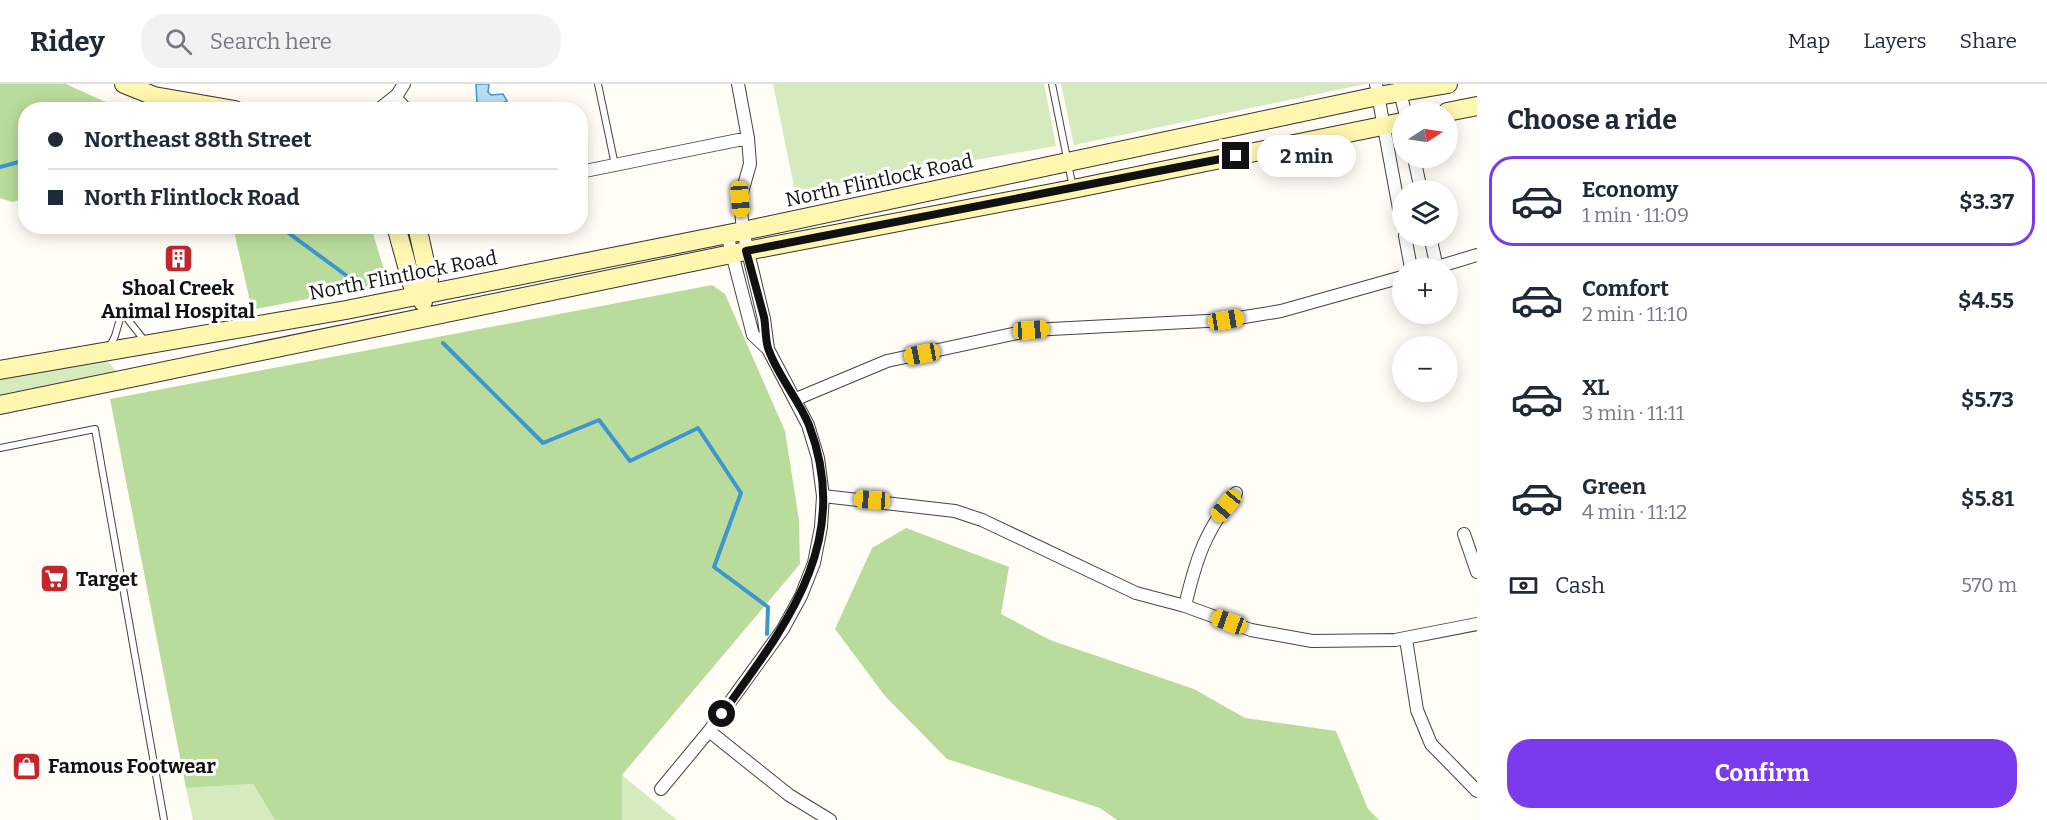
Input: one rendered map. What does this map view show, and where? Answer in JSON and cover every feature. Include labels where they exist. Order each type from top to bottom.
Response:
[{"type":"main road","points":[[124,84],[154,96],[189,102]]},
{"type":"main road","name":"North Flintlock Road","points":[[0,370],[68,356],[140,347],[280,322],[735,233],[1069,163],[1377,90],[1448,84]]},
{"type":"main road","points":[[1458,110],[1477,106]]},
{"type":"main road","points":[[0,405],[738,252],[1073,189],[1392,124]]},
{"type":"main road","points":[[398,234],[412,284],[421,293],[426,318]]},
{"type":"main road","points":[[419,234],[429,280],[421,293]]},
{"type":"main road","points":[[137,377],[140,347]]},
{"type":"street","points":[[661,789],[710,731],[783,629],[801,596],[814,563],[822,527],[823,496],[818,458],[808,425],[768,348],[753,335],[735,233],[740,199],[750,164],[748,138],[738,84]]},
{"type":"street","points":[[386,102],[400,89]]},
{"type":"street","points":[[1377,90],[1393,180]]},
{"type":"street","points":[[588,170],[748,138]]},
{"type":"street","points":[[1458,261],[1477,255]]},
{"type":"street","points":[[796,399],[887,361],[1031,330],[1226,320],[1281,311],[1392,280]]},
{"type":"street","points":[[1185,606],[1196,560],[1215,518],[1236,493]]},
{"type":"street","points":[[823,496],[955,511],[982,520],[1136,593],[1185,606],[1251,630],[1312,641],[1406,639],[1477,624]]},
{"type":"street","points":[[1464,534],[1477,572]]},
{"type":"street","points":[[1406,639],[1416,710],[1431,744],[1477,791]]},
{"type":"street","points":[[710,731],[789,795],[830,820]]},
{"type":"lane","points":[[598,84],[615,165]]},
{"type":"lane","points":[[1052,84],[1073,189]]},
{"type":"lane","points":[[103,352],[115,336],[122,312],[140,347]]},
{"type":"lane","points":[[0,448],[94,429],[164,820]]},
{"type":"green space","points":[[0,84],[66,84],[107,102],[18,102],[18,201],[12,202],[0,198]]},
{"type":"green space","points":[[773,84],[1044,84],[1056,146],[795,191]]},
{"type":"green space","points":[[1061,84],[1365,84],[1074,145]]},
{"type":"green space","points":[[235,234],[373,234],[388,283],[252,310]]},
{"type":"green space","points":[[712,285],[725,294],[785,431],[799,520],[800,564],[622,775],[622,820],[275,820],[253,784],[186,788],[110,399]]},
{"type":"green space","points":[[97,358],[108,362],[116,371],[113,374],[0,397],[0,378]]},
{"type":"green space","points":[[906,528],[1009,567],[1001,614],[1050,640],[1194,689],[1245,718],[1336,731],[1368,809],[1379,820],[1117,820],[1100,808],[947,759],[885,696],[835,629],[872,548]]},
{"type":"green space","points":[[622,775],[677,820],[622,820]]},
{"type":"green space","points":[[253,784],[275,820],[193,820],[186,788]]},
{"type":"water","points":[[476,84],[489,84],[488,92],[491,95],[503,94],[507,101],[505,102],[477,102]]},
{"type":"waterway","points":[[0,167],[18,162]]},
{"type":"waterway","points":[[290,234],[358,284]]},
{"type":"waterway","points":[[443,343],[543,443],[599,420],[630,461],[698,428],[741,493],[714,567],[768,607],[767,634]]},
{"type":"place","name":"Shoal Creek Animal Hospital","points":[[178,258]]},
{"type":"place","name":"Target","points":[[55,579]]},
{"type":"place","name":"Famous Footwear","points":[[27,766]]},
{"type":"route","points":[[722,714],[783,629],[801,596],[814,563],[822,527],[823,496],[818,458],[808,425],[768,348],[764,319],[746,251],[1236,156]]}]
